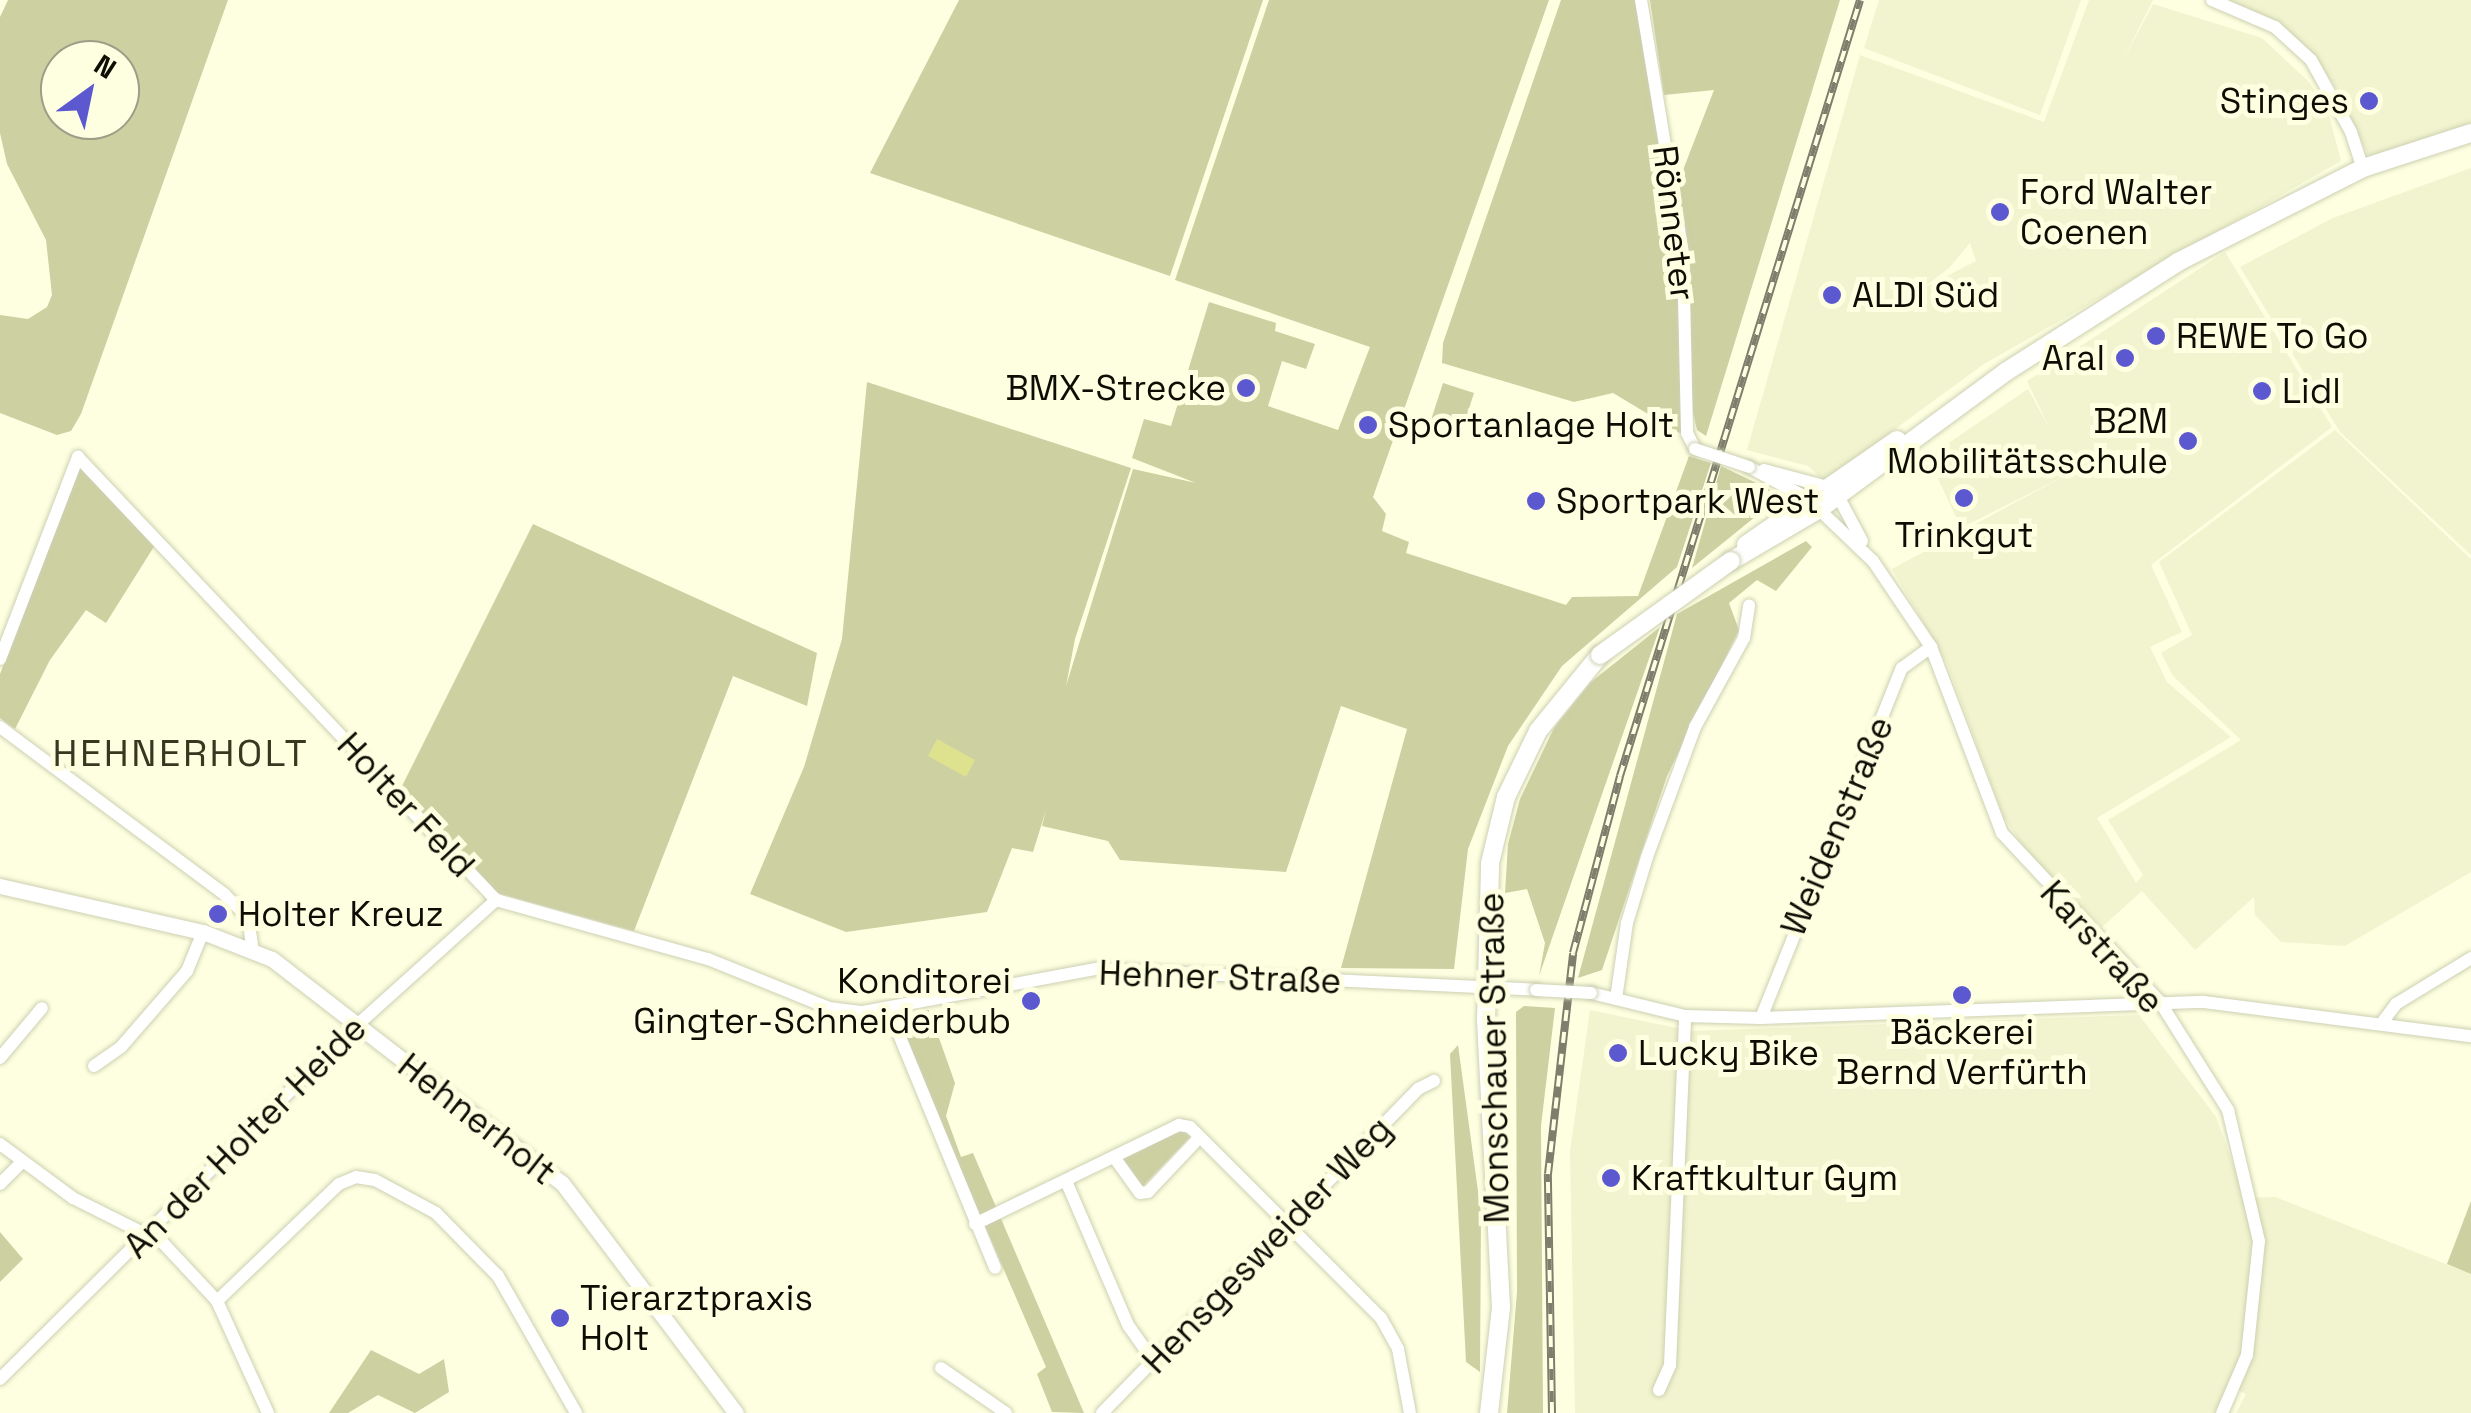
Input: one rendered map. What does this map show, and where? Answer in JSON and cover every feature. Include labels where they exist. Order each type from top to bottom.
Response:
[{"type":"main road","name":"Monschauer Straße","points":[[1489,1413],[1501,1308],[1488,990],[1490,863],[1506,797],[1538,731],[1600,655],[2007,370],[2178,262],[2363,168],[2471,133]]},
{"type":"street","name":"Rönneter","points":[[1641,0],[1683,254],[1693,448],[1750,466]]},
{"type":"street","points":[[2212,0],[2250,12],[2294,41],[2336,100],[2363,168]]},
{"type":"street","name":"Holter Feld","points":[[0,659],[78,456],[496,900],[716,962]]},
{"type":"street","points":[[1750,466],[1831,491]]},
{"type":"street","name":"Karstraße","points":[[1750,466],[1814,503],[1870,556]]},
{"type":"street","name":"Karstraße","points":[[1831,491],[1930,647],[2002,833],[2160,1002],[2234,1123],[2259,1229],[2247,1355],[2222,1413]]},
{"type":"street","points":[[1616,999],[1627,923],[1652,842],[1695,727],[1744,638],[1749,605]]},
{"type":"street","name":"Weidenstraße","points":[[1760,1018],[1902,668],[1930,647]]},
{"type":"street","points":[[0,727],[225,895],[248,917],[252,947]]},
{"type":"street","name":"Hehnerholt","points":[[0,886],[252,947],[562,1183],[736,1413]]},
{"type":"street","name":"An der Holter Heide","points":[[0,1379],[355,1028],[496,900]]},
{"type":"street","points":[[94,1066],[121,1047],[187,971],[202,932]]},
{"type":"street","points":[[2382,1024],[2396,1004],[2471,958]]},
{"type":"street","name":"Hehner Straße","points":[[716,962],[829,1008],[888,1008],[1096,969],[1591,993],[1686,1016],[2016,1013],[2160,1002],[2471,1036]]},
{"type":"street","points":[[0,1058],[42,1008]]},
{"type":"street","points":[[888,1008],[994,1268]]},
{"type":"street","points":[[1658,1390],[1670,1365],[1686,1016]]},
{"type":"street","name":"Hensgesweider Weg","points":[[1102,1413],[1116,1408],[1154,1362],[1418,1088],[1434,1081]]},
{"type":"street","points":[[975,1224],[1179,1125],[1199,1138],[1381,1318],[1398,1349],[1410,1413]]},
{"type":"street","points":[[1114,1157],[1140,1193],[1148,1192],[1199,1138]]},
{"type":"street","points":[[0,1144],[74,1198],[147,1233],[217,1301],[268,1413]]},
{"type":"street","points":[[0,1184],[21,1163]]},
{"type":"street","points":[[217,1301],[339,1184],[356,1176],[375,1180],[436,1213],[498,1276],[576,1413]]},
{"type":"street","points":[[1066,1180],[1128,1324],[1154,1362]]},
{"type":"street","points":[[942,1368],[1006,1413]]},
{"type":"shaded area","points":[[8,0],[228,0],[81,414],[71,431],[57,435],[0,413],[0,315],[28,319],[47,307],[52,295],[46,240],[7,164],[0,133],[0,17]]},
{"type":"shaded area","points":[[959,0],[1263,0],[1170,276],[870,173]]},
{"type":"shaded area","points":[[1269,0],[1549,0],[1373,497],[1386,514],[1382,531],[1409,542],[1406,553],[1566,605],[1572,597],[1638,596],[1689,456],[1711,463],[1677,567],[1562,666],[1508,746],[1468,849],[1454,969],[1341,968],[1407,729],[1341,706],[1286,872],[1120,860],[1108,841],[1042,826],[1046,810],[1033,852],[1012,848],[987,912],[846,932],[750,894],[804,767],[842,639],[867,382],[1131,468],[1075,639],[1066,686],[1133,469],[1196,483],[1132,458],[1144,419],[1171,426],[1209,302],[1276,323],[1275,331],[1315,344],[1306,369],[1282,361],[1268,406],[1338,430],[1370,347],[1175,280]]},
{"type":"shaded area","points":[[1561,0],[1638,0],[1679,276],[1683,435],[1613,393],[1574,402],[1442,363],[1443,343]]},
{"type":"shaded area","points":[[1650,0],[1840,0],[1706,436],[1697,430],[1692,408],[1690,258],[1678,183],[1714,90],[1664,95]]},
{"type":"shaded area","points":[[1879,0],[2081,0],[2040,115],[1864,48]]},
{"type":"shaded area","points":[[2089,0],[2153,0],[2120,66],[2153,4],[2262,38],[2310,83],[2329,115],[2341,161],[1984,364],[1824,481],[1808,466],[1747,450],[1860,55],[2044,122]],"holes":[[[1970,243],[1976,261],[1922,289],[1949,268]]]},
{"type":"shaded area","points":[[2212,0],[2471,0],[2471,123],[2369,157],[2339,92],[2312,53]]},
{"type":"shaded area","points":[[2471,168],[2471,555],[2340,432],[2240,267],[2333,218]]},
{"type":"shaded area","points":[[2225,252],[2332,427],[2151,565],[2182,632],[2150,647],[2167,682],[2231,737],[2097,818],[2136,883],[2143,875],[2108,820],[2241,740],[2173,676],[2161,653],[2192,635],[2159,562],[2335,430],[2471,559],[2471,872],[2345,946],[2281,942],[2255,915],[2254,897],[2195,950],[2142,891],[2102,927],[2036,865],[2003,816],[1947,663],[1892,569],[2070,473],[1961,528],[1928,457],[2028,389],[2051,431],[2027,381]]},
{"type":"shaded area","points":[[1443,383],[1474,393],[1462,430],[1431,420]]},
{"type":"shaded area","points":[[78,466],[155,545],[106,623],[86,610],[50,660],[15,729],[0,718],[0,674]]},
{"type":"shaded area","points":[[1721,466],[1769,489],[1776,500],[1692,568]]},
{"type":"shaded area","points":[[533,524],[817,653],[807,706],[733,676],[634,931],[497,893],[400,790]]},
{"type":"shaded area","points":[[1806,541],[1812,547],[1776,591],[1757,580],[1729,603],[1739,630],[1667,776],[1602,970],[1578,978],[1677,614]]},
{"type":"shaded area","points":[[1660,627],[1539,976],[1545,943],[1527,889],[1505,893],[1508,844],[1520,799],[1554,728],[1591,682]]},
{"type":"shaded area","points":[[937,739],[975,760],[966,777],[928,756]]},
{"type":"shaded area","points":[[1524,1006],[1555,1008],[1541,1126],[1543,1413],[1507,1413],[1517,1292],[1516,1012]]},
{"type":"shaded area","points":[[929,1010],[955,1083],[946,1116],[961,1157],[973,1153],[1084,1413],[1052,1412],[1037,1374],[1046,1367],[894,1016]]},
{"type":"shaded area","points":[[1590,1010],[1691,1031],[2139,1015],[2216,1117],[2245,1198],[2275,1197],[2471,1274],[2471,1413],[2236,1413],[2246,1394],[2236,1389],[2223,1413],[1575,1413],[1570,1151]]},
{"type":"shaded area","points":[[1458,1045],[1481,1213],[1480,1372],[1466,1362],[1450,1054]]},
{"type":"shaded area","points":[[1183,1130],[1190,1137],[1142,1187],[1121,1159]]},
{"type":"shaded area","points":[[2471,1201],[2471,1274],[2447,1264]]},
{"type":"shaded area","points":[[0,1232],[23,1259],[0,1282]]},
{"type":"shaded area","points":[[371,1350],[419,1374],[444,1359],[449,1392],[415,1413],[378,1395],[348,1413],[329,1413]]},
{"type":"railway","points":[[1552,1413],[1548,1174],[1573,953],[1620,776],[1860,0]]},
{"type":"place","name":"Stinges","points":[[2369,101]]},
{"type":"place","name":"Ford Walter Coenen","points":[[2000,212]]},
{"type":"place","name":"ALDI Süd","points":[[1832,295]]},
{"type":"place","name":"REWE To Go","points":[[2156,336]]},
{"type":"place","name":"Aral","points":[[2125,358]]},
{"type":"place","name":"BMX-Strecke","points":[[1246,388]]},
{"type":"place","name":"Lidl","points":[[2262,391]]},
{"type":"place","name":"Sportanlage Holt","points":[[1368,425]]},
{"type":"place","name":"B2M Mobilitätsschule","points":[[2188,441]]},
{"type":"place","name":"Trinkgut","points":[[1964,498]]},
{"type":"place","name":"Sportpark West","points":[[1536,501]]},
{"type":"place","name":"Holter Kreuz","points":[[218,914]]},
{"type":"place","name":"Bäckerei Bernd Verfürth","points":[[1962,995]]},
{"type":"place","name":"Konditorei Gingter-Schneiderbub","points":[[1031,1001]]},
{"type":"place","name":"Lucky Bike","points":[[1618,1053]]},
{"type":"place","name":"Kraftkultur Gym","points":[[1611,1178]]},
{"type":"place","name":"Tierarztpraxis Holt","points":[[560,1318]]},
{"type":"district","name":"HEHNERHOLT","points":[[181,754]]}]
